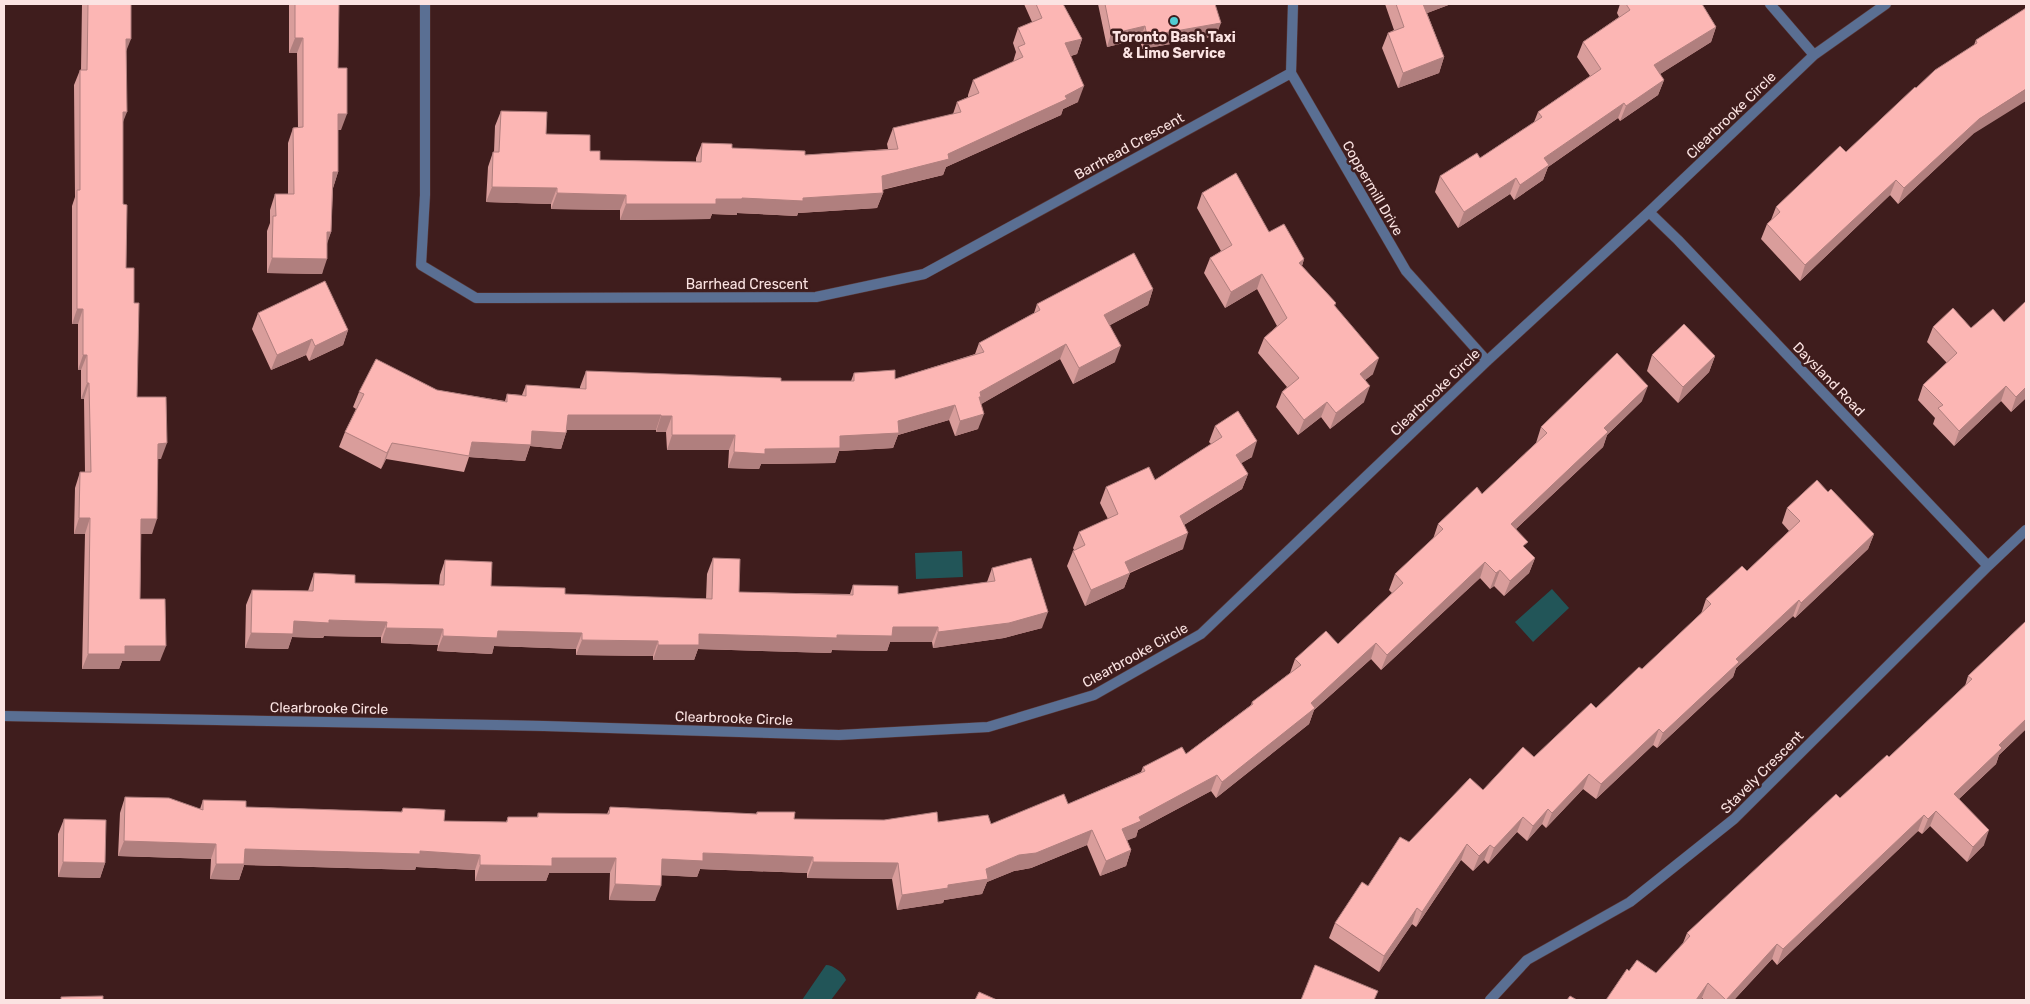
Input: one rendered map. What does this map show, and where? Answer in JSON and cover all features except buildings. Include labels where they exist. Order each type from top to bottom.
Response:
[{"type":"street","name":"Barrhead Crescent","points":[[425,4],[425,195],[421,265],[476,298],[816,298],[924,274],[1290,73]]},
{"type":"street","points":[[1290,73],[1292,4]]},
{"type":"street","points":[[1770,4],[1814,55]]},
{"type":"street","name":"Clearbrooke Circle","points":[[4,716],[544,726],[839,735],[988,727],[1094,696],[1202,634],[1487,361],[1649,212],[1814,55],[1886,4]]},
{"type":"street","name":"Coppermill Drive","points":[[1290,73],[1406,271],[1487,361]]},
{"type":"street","name":"Daysland Road","points":[[1649,212],[1678,240],[1988,566]]},
{"type":"street","name":"Stavely Crescent","points":[[1490,1000],[1527,960],[1630,902],[1734,819],[2026,530]]},
{"type":"water","points":[[962,551],[963,577],[916,579],[915,553]]},
{"type":"water","points":[[1552,589],[1569,608],[1533,642],[1515,622]]},
{"type":"water","points":[[826,965],[838,970],[846,980],[831,1000],[802,1000]]},
{"type":"place","name":"Toronto Bash Taxi & Limo Service","points":[[1174,21]]}]
